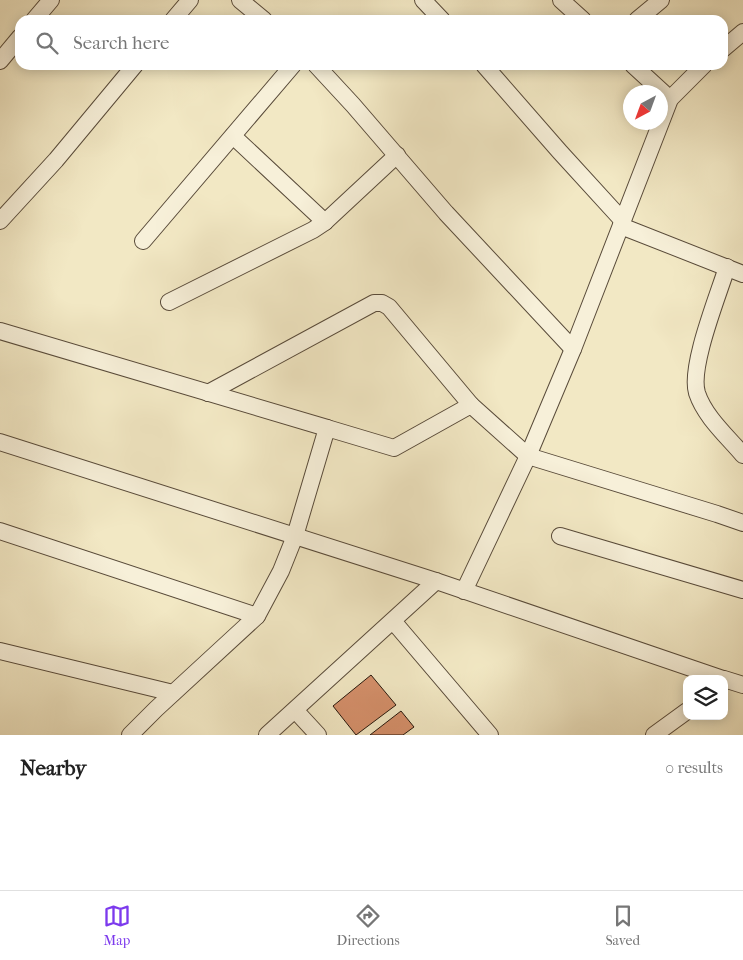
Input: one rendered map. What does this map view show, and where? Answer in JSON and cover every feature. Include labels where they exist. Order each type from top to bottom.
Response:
[{"type":"street","points":[[38,15],[51,0]]},
{"type":"street","points":[[177,15],[190,0]]},
{"type":"street","points":[[240,0],[258,15]]},
{"type":"street","points":[[423,0],[437,15]]},
{"type":"street","points":[[561,0],[578,15]]},
{"type":"street","points":[[643,15],[661,0]]},
{"type":"street","points":[[728,44],[743,32]]},
{"type":"street","points":[[0,61],[15,43]]},
{"type":"street","points":[[0,221],[56,160],[131,70]]},
{"type":"street","points":[[143,241],[289,70]]},
{"type":"street","points":[[320,70],[446,213],[573,349]]},
{"type":"street","points":[[488,70],[622,223],[743,274]]},
{"type":"street","points":[[638,70],[670,99]]},
{"type":"street","points":[[464,590],[528,456],[573,349],[670,99],[699,70]]},
{"type":"street","points":[[232,136],[326,222]]},
{"type":"street","points":[[169,302],[326,222],[396,155]]},
{"type":"street","points":[[726,267],[697,362],[695,380],[697,393],[712,419],[743,455]]},
{"type":"street","points":[[208,393],[374,303],[382,303],[389,307],[471,405],[528,456],[717,514],[743,524]]},
{"type":"street","points":[[0,331],[394,448],[471,405]]},
{"type":"street","points":[[130,735],[257,616],[281,571],[295,536],[326,428]]},
{"type":"street","points":[[0,442],[464,590],[711,675]]},
{"type":"street","points":[[0,531],[257,616]]},
{"type":"street","points":[[560,536],[743,590]]},
{"type":"street","points":[[267,735],[436,581]]},
{"type":"street","points":[[393,621],[490,735]]},
{"type":"street","points":[[0,650],[173,693]]},
{"type":"street","points":[[295,710],[318,735]]},
{"type":"street","points":[[654,735],[683,714]]},
{"type":"building","points":[[371,675],[396,705],[356,735],[333,706]]},
{"type":"building","points":[[401,711],[414,727],[403,735],[370,735]]}]
